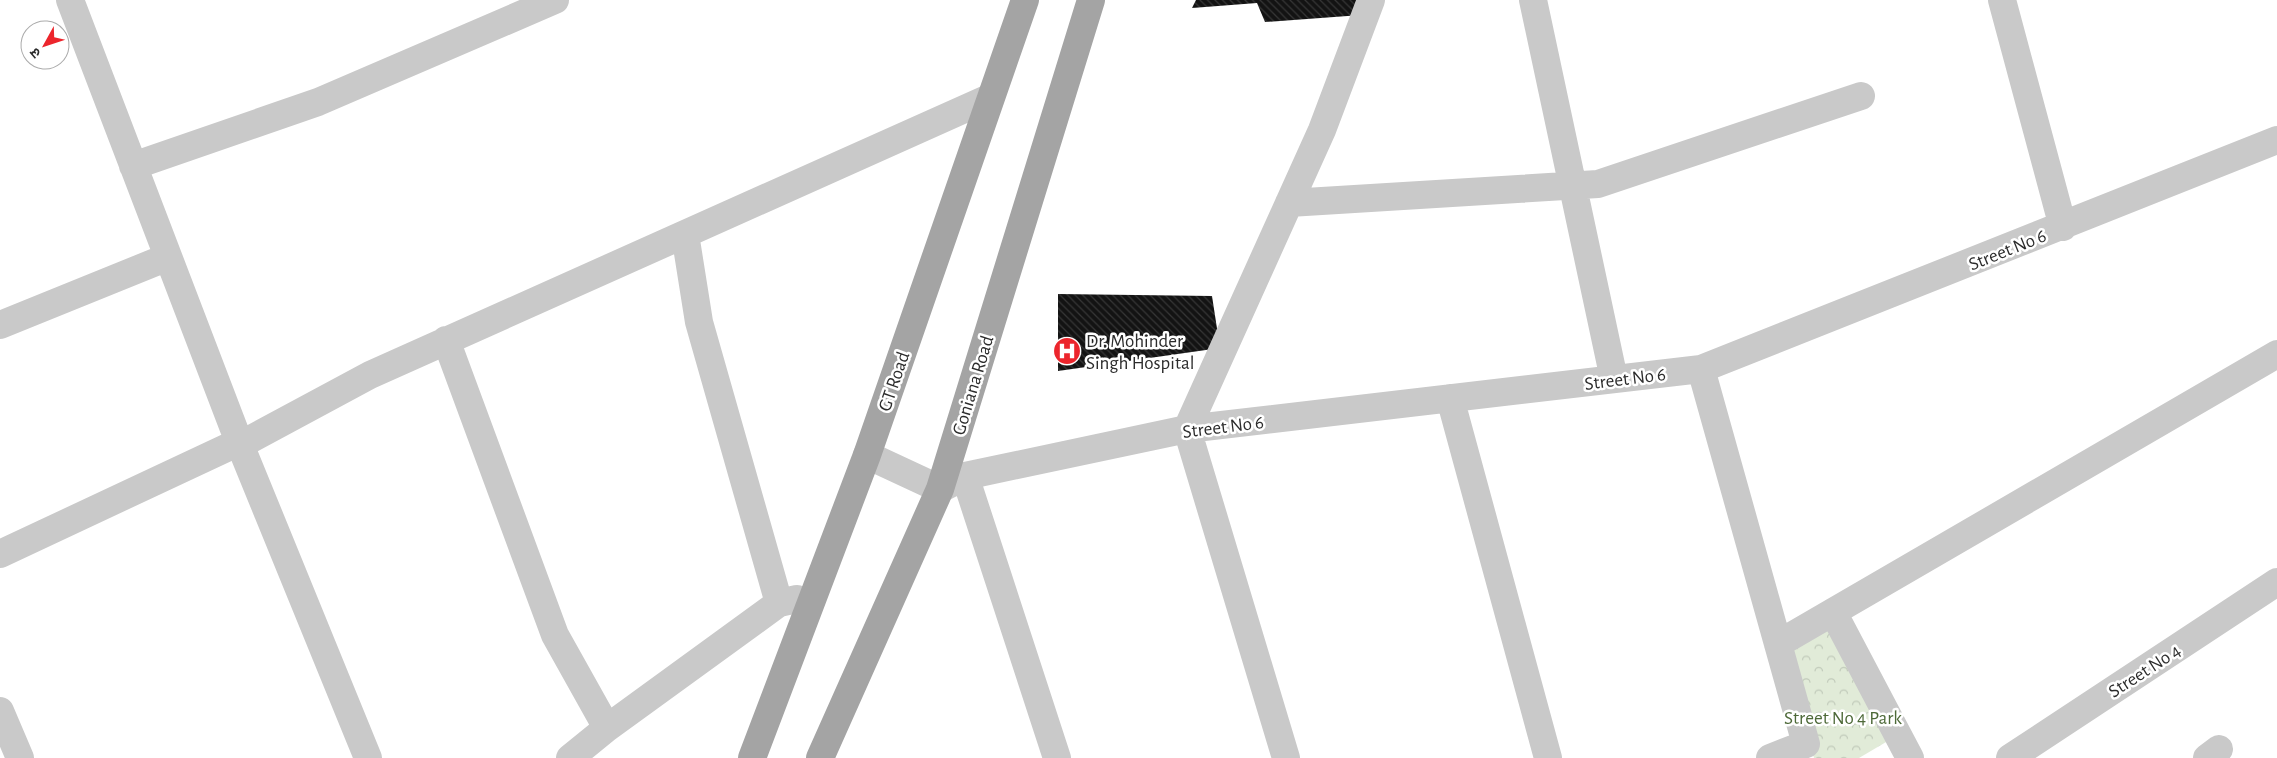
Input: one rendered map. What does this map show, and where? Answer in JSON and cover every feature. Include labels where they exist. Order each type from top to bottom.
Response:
[{"type":"main road","name":"GT Road","points":[[752,758],[867,455],[989,98],[1025,0]]},
{"type":"main road","name":"Goniana Road","points":[[820,758],[940,489],[1090,0]]},
{"type":"street","points":[[70,0],[239,443],[368,758]]},
{"type":"street","points":[[134,166],[318,102],[555,0]]},
{"type":"street","points":[[1286,758],[1187,429],[1322,130],[1371,0]]},
{"type":"street","points":[[1533,0],[1614,379]]},
{"type":"street","points":[[2002,0],[2063,227]]},
{"type":"street","points":[[1289,202],[1573,187],[1598,184],[1862,96]]},
{"type":"street","points":[[0,554],[239,443],[370,375],[989,98]]},
{"type":"street","name":"Street No 6","points":[[940,489],[965,476],[1187,429],[1701,369],[2063,227],[2277,140]]},
{"type":"street","points":[[685,234],[699,322],[779,603]]},
{"type":"street","points":[[0,325],[168,257]]},
{"type":"street","points":[[446,340],[555,635],[607,728]]},
{"type":"street","points":[[1778,644],[2277,354]]},
{"type":"street","points":[[1701,369],[1809,751],[1770,758]]},
{"type":"street","points":[[1450,398],[1548,758]]},
{"type":"street","points":[[867,455],[940,489]]},
{"type":"street","points":[[965,476],[1056,758]]},
{"type":"street","name":"Street No 4","points":[[2010,758],[2277,582]]},
{"type":"street","points":[[570,758],[607,728],[779,603],[814,594]]},
{"type":"street","points":[[1833,612],[1910,758]]},
{"type":"street","points":[[0,711],[20,758]]},
{"type":"green space","name":"Street No 4 Park","points":[[1833,612],[1898,735],[1859,758],[1814,758],[1778,644]]},
{"type":"building","points":[[1196,0],[1364,0],[1361,15],[1265,22],[1257,3],[1192,8]]},
{"type":"building","points":[[1058,294],[1212,296],[1220,348],[1058,371]]},
{"type":"place","name":"Dr. Mohinder Singh Hospital","points":[[1067,351]]}]
